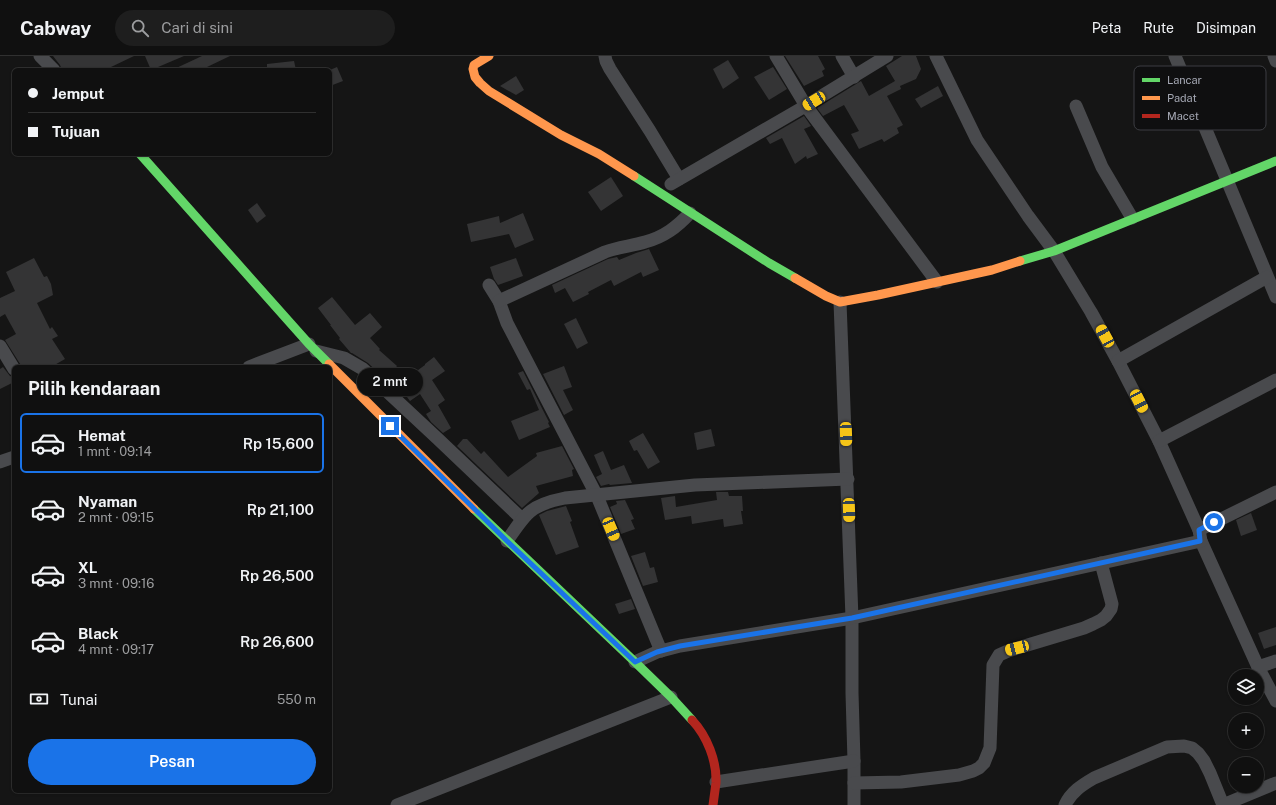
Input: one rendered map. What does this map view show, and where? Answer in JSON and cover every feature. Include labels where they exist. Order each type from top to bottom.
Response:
[{"type":"street","points":[[40,56],[52,68]]},
{"type":"street","points":[[489,56],[474,65],[473,72],[479,83],[489,91],[561,135],[599,154],[769,263],[826,296],[840,302],[878,296],[992,270],[1054,251],[1132,218],[1276,161]]},
{"type":"street","points":[[605,56],[610,69],[650,131],[675,181],[806,106],[887,56]]},
{"type":"street","points":[[776,56],[806,106],[937,282]]},
{"type":"street","points":[[842,56],[854,77]]},
{"type":"street","points":[[936,56],[977,140],[1028,216],[1054,251],[1091,312],[1118,361],[1159,441],[1258,667],[1276,701]]},
{"type":"street","points":[[1175,56],[1179,66]]},
{"type":"street","points":[[1274,56],[1276,61]]},
{"type":"street","points":[[1076,106],[1102,167],[1132,218]]},
{"type":"street","points":[[1206,130],[1276,297]]},
{"type":"street","points":[[142,156],[312,348],[329,365]]},
{"type":"street","points":[[500,302],[605,252],[644,242],[668,233],[678,226],[690,213]]},
{"type":"street","points":[[1118,361],[1267,277]]},
{"type":"street","points":[[489,285],[500,302],[507,323],[597,496],[655,653]]},
{"type":"street","points":[[840,302],[848,479],[852,618],[854,805]]},
{"type":"street","points":[[0,346],[12,366]]},
{"type":"street","points":[[256,365],[312,348],[340,356],[350,361],[363,369],[455,455],[519,524]]},
{"type":"street","points":[[332,368],[507,541],[671,697],[702,733],[708,744],[714,765],[716,782],[713,805]]},
{"type":"street","points":[[1159,441],[1276,380]]},
{"type":"street","points":[[0,462],[12,458]]},
{"type":"street","points":[[507,541],[519,524],[535,507],[554,500],[702,485],[848,479]]},
{"type":"street","points":[[635,662],[655,653],[680,646],[852,618],[1102,563],[1200,535],[1276,492]]},
{"type":"street","points":[[854,783],[901,782],[959,775],[973,771],[984,764],[990,748],[992,670],[994,661],[999,655],[1008,651],[1084,628],[1106,616],[1111,609],[1112,604],[1102,563]]},
{"type":"street","points":[[1258,667],[1276,661]]},
{"type":"street","points":[[397,805],[671,697]]},
{"type":"street","points":[[1065,805],[1070,796],[1085,783],[1167,747],[1184,746],[1192,748],[1198,753],[1210,773],[1223,805],[1276,783]]},
{"type":"street","points":[[716,782],[854,761]]},
{"type":"building","points":[[53,56],[134,56],[111,67],[112,68],[61,68]]},
{"type":"building","points":[[145,56],[184,56],[156,68],[150,68]]},
{"type":"building","points":[[202,56],[230,56],[207,68],[176,68]]},
{"type":"building","points":[[785,56],[818,56],[825,69],[822,71],[824,76],[804,86]]},
{"type":"building","points":[[902,56],[916,56],[921,69],[916,79],[900,86],[901,89],[887,96],[903,125],[897,128],[899,133],[884,142],[882,139],[859,149],[851,134],[859,131],[844,105],[823,116],[817,108],[861,81],[869,96],[895,81],[886,66]]},
{"type":"building","points":[[728,60],[739,78],[723,89],[713,69]]},
{"type":"building","points":[[294,61],[296,68],[267,68],[267,64]]},
{"type":"building","points":[[337,67],[343,81],[332,85],[332,69]]},
{"type":"building","points":[[773,67],[787,89],[769,100],[754,77]]},
{"type":"building","points":[[516,76],[524,90],[516,95],[500,86]]},
{"type":"building","points":[[938,86],[943,96],[921,108],[915,99]]},
{"type":"building","points":[[804,116],[811,126],[804,129],[818,154],[807,159],[806,156],[795,164],[782,138],[770,144],[766,138]]},
{"type":"building","points":[[611,177],[623,196],[601,211],[588,192]]},
{"type":"building","points":[[257,203],[266,216],[257,223],[248,210]]},
{"type":"building","points":[[523,213],[534,240],[515,248],[509,234],[471,242],[467,224],[499,216],[500,223]]},
{"type":"building","points":[[649,249],[659,270],[643,277],[641,272],[614,286],[611,280],[573,302],[565,288],[555,293],[552,285],[608,259],[617,257],[619,260]]},
{"type":"building","points":[[34,258],[44,277],[47,276],[51,284],[53,295],[37,303],[50,329],[52,327],[58,336],[52,339],[65,359],[54,365],[21,365],[5,340],[16,334],[5,314],[0,317],[0,298],[15,291],[6,272]]},
{"type":"building","points":[[516,258],[523,276],[498,285],[494,279],[490,267]]},
{"type":"building","points":[[332,297],[355,325],[370,313],[382,327],[370,338],[380,349],[379,350],[397,366],[386,380],[368,363],[351,353],[339,339],[340,338],[318,308]]},
{"type":"building","points":[[576,318],[588,343],[577,349],[564,324]]},
{"type":"building","points":[[434,357],[445,371],[432,380],[445,400],[438,405],[451,428],[443,433],[431,422],[426,414],[431,411],[420,394],[410,401],[396,386]]},
{"type":"building","points":[[564,366],[572,387],[563,390],[573,410],[564,415],[543,374]]},
{"type":"building","points":[[3,367],[12,376],[12,383],[0,389],[0,369]]},
{"type":"building","points":[[523,371],[549,422],[550,427],[519,440],[511,421],[539,410],[530,389],[527,390],[518,373]]},
{"type":"building","points":[[711,429],[715,446],[697,450],[694,433]]},
{"type":"building","points":[[643,433],[660,462],[648,469],[637,450],[634,451],[629,441]]},
{"type":"building","points":[[463,439],[467,439],[481,454],[484,451],[508,477],[537,456],[536,453],[562,446],[574,469],[572,470],[573,476],[536,486],[539,493],[522,508],[457,446]]},
{"type":"building","points":[[603,451],[611,470],[624,465],[632,483],[609,484],[601,486],[596,477],[602,474],[594,455]]},
{"type":"building","points":[[716,492],[728,492],[729,496],[742,496],[743,511],[741,511],[743,524],[724,527],[723,519],[692,524],[691,516],[665,520],[661,498],[675,496],[676,507],[717,500]]},
{"type":"building","points":[[625,500],[634,519],[631,520],[635,529],[621,534],[610,507],[617,504],[616,501]]},
{"type":"building","points":[[566,506],[579,547],[556,555],[539,515],[547,511]]},
{"type":"building","points":[[1251,513],[1257,530],[1241,536],[1236,520]]},
{"type":"building","points":[[645,552],[650,568],[654,567],[658,582],[643,586],[631,556]]},
{"type":"building","points":[[631,599],[635,609],[619,614],[615,604]]},
{"type":"building","points":[[1276,627],[1276,645],[1264,649],[1258,633]]},
{"type":"traffic: fast","points":[[142,156],[309,344],[329,364]]},
{"type":"traffic: fast","points":[[1020,261],[1054,251],[1276,161]]},
{"type":"traffic: fast","points":[[634,176],[769,263],[795,278]]},
{"type":"traffic: fast","points":[[474,509],[635,662],[692,720]]},
{"type":"traffic: slow","points":[[489,56],[474,65],[473,69],[475,77],[489,91],[561,135],[599,154],[634,176]]},
{"type":"traffic: slow","points":[[795,278],[826,296],[840,302],[992,270],[1020,261]]},
{"type":"traffic: slow","points":[[332,367],[474,509]]},
{"type":"traffic: jam","points":[[692,720],[706,741],[715,766],[716,783],[713,805]]},
{"type":"route","points":[[390,426],[507,541],[635,662],[668,648],[852,618],[1200,541],[1199,530],[1214,522]]}]
